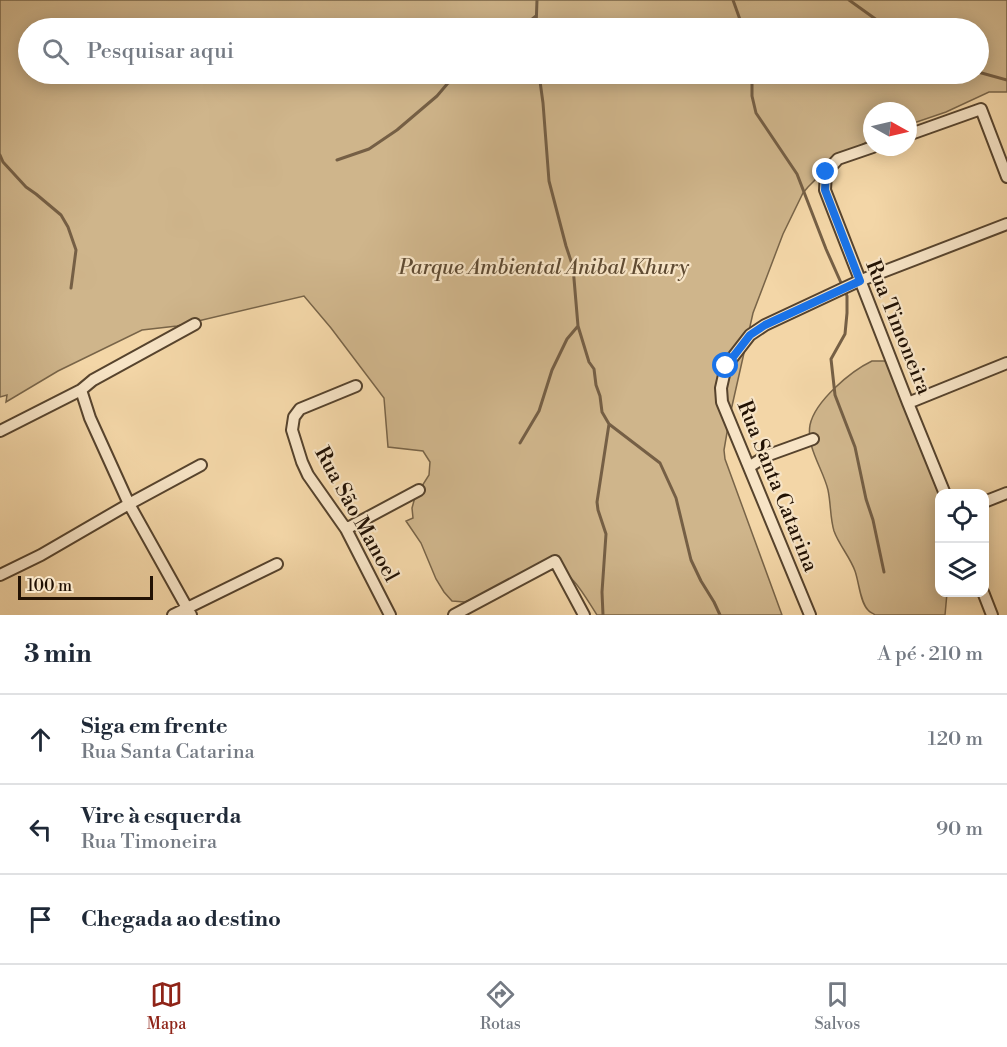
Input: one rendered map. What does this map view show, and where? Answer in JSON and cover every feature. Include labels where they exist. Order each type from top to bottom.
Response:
[{"type":"street","points":[[917,132],[981,109],[1007,177]]},
{"type":"street","name":"Rua Timoneira","points":[[863,150],[838,159],[826,172],[825,190],[943,489]]},
{"type":"street","name":"Rua Santa Catarina","points":[[810,615],[722,402],[720,388],[726,366],[750,335],[765,325],[860,281],[1007,224]]},
{"type":"street","points":[[0,431],[81,390],[93,380],[195,324]]},
{"type":"street","points":[[908,404],[1007,363]]},
{"type":"street","name":"Rua São Manoel","points":[[356,386],[300,409],[294,417],[292,430],[308,475],[346,529],[390,615]]},
{"type":"street","points":[[81,390],[90,417],[129,504],[189,611]]},
{"type":"street","points":[[749,467],[766,456],[813,439]]},
{"type":"street","points":[[0,575],[41,555],[201,465]]},
{"type":"street","points":[[346,529],[419,490]]},
{"type":"street","points":[[989,500],[1007,493]]},
{"type":"street","points":[[454,615],[555,561],[584,615]]},
{"type":"street","points":[[173,615],[189,611],[277,564]]},
{"type":"street","points":[[985,597],[992,615]]},
{"type":"green space","name":"Parque Ambiental Anibal Khury","points":[[0,0],[1007,0],[1007,92],[989,92],[946,112],[917,122],[917,102],[863,102],[863,144],[847,153],[819,176],[803,193],[783,234],[753,313],[724,450],[725,459],[782,615],[597,615],[572,579],[550,565],[465,602],[452,601],[436,579],[421,543],[406,521],[413,518],[412,508],[415,497],[429,475],[430,462],[423,451],[388,447],[384,398],[304,296],[177,326],[142,330],[58,371],[6,402],[7,395],[0,397]]},
{"type":"green space","points":[[872,361],[888,361],[938,489],[935,489],[935,597],[947,597],[945,615],[875,615],[870,612],[863,602],[853,566],[834,531],[826,482],[810,441],[810,425],[813,416],[826,397],[854,372]]},
{"type":"waterway","points":[[536,18],[537,0]]},
{"type":"waterway","points":[[733,0],[739,18]]},
{"type":"waterway","points":[[849,0],[874,18]]},
{"type":"waterway","points":[[989,75],[1007,80]]},
{"type":"waterway","points":[[337,160],[369,149],[397,130],[437,96],[447,84]]},
{"type":"waterway","points":[[540,84],[549,181],[573,267],[578,326],[589,362],[594,369],[602,412],[609,424],[660,463],[676,498],[691,560],[720,615]]},
{"type":"waterway","points":[[752,84],[756,113],[797,174],[842,285]]},
{"type":"waterway","points":[[0,155],[3,162],[26,187],[61,215],[68,227],[76,250],[71,288]]},
{"type":"waterway","points":[[845,291],[847,296],[845,334],[831,359],[835,395],[855,447],[884,572]]},
{"type":"waterway","points":[[520,443],[539,411],[552,370],[567,339],[578,326]]},
{"type":"waterway","points":[[603,615],[602,592],[606,534],[597,502],[609,424]]},
{"type":"route","points":[[726,366],[750,335],[765,325],[860,281],[825,190],[826,172]]}]
